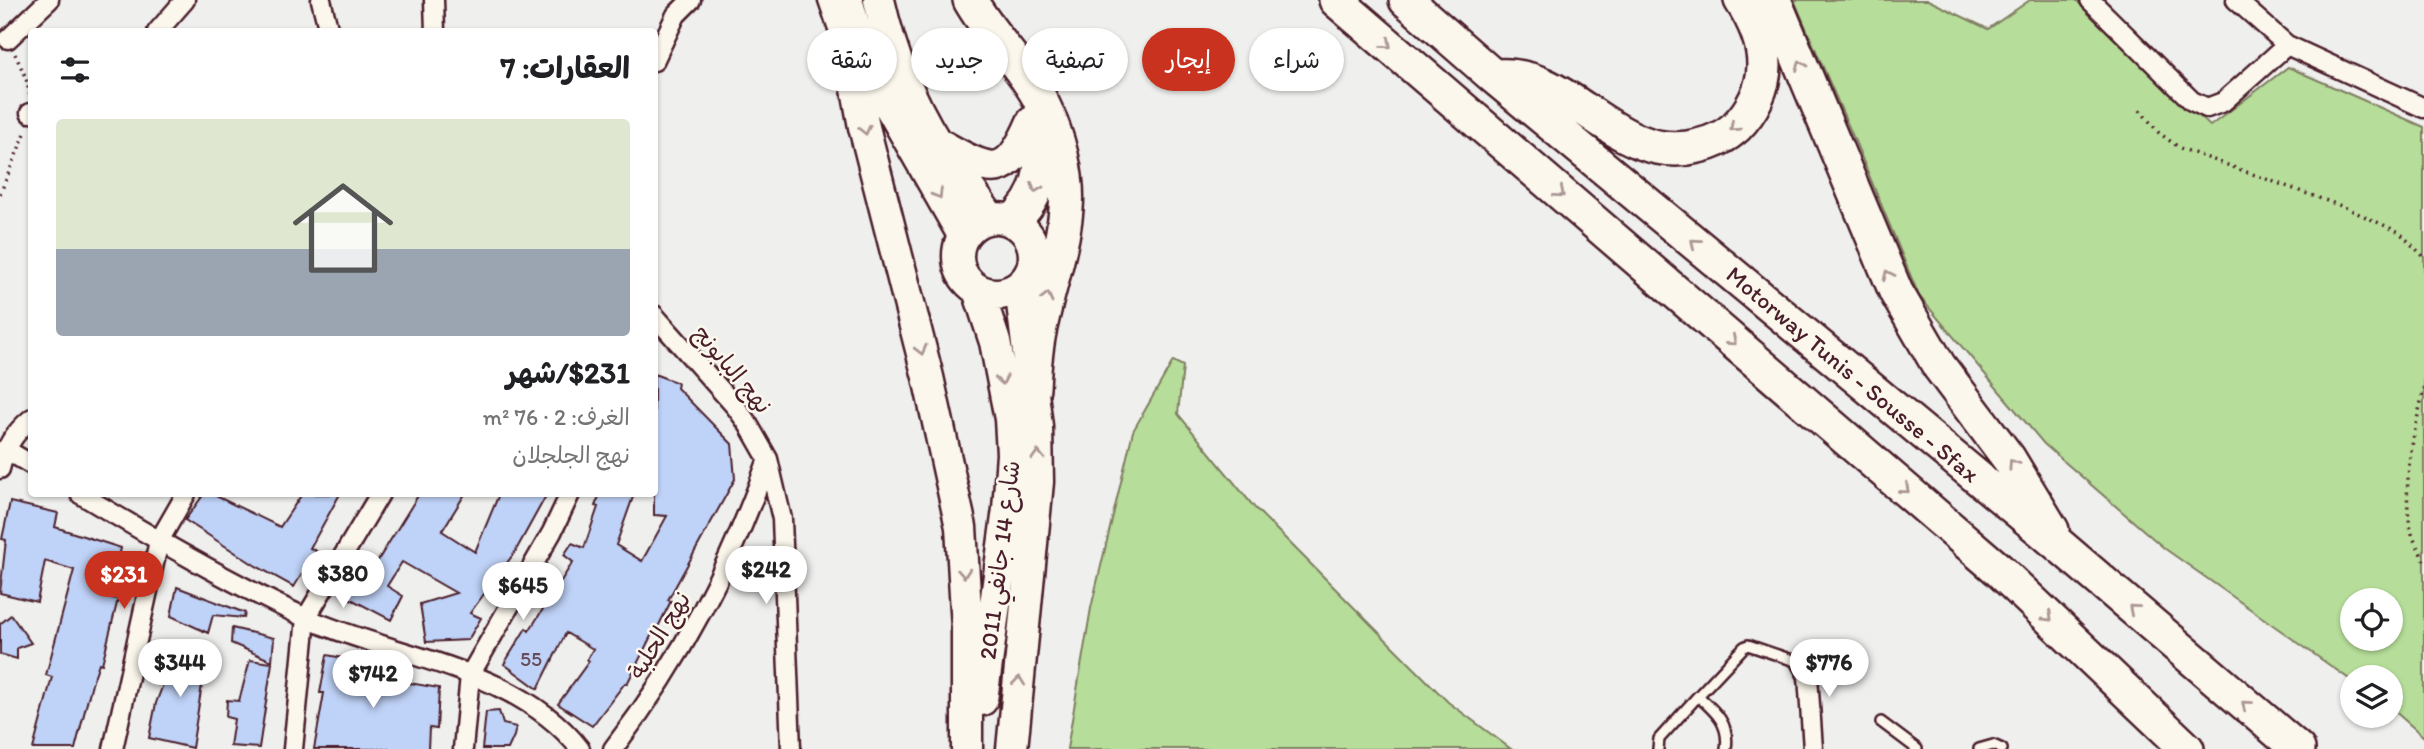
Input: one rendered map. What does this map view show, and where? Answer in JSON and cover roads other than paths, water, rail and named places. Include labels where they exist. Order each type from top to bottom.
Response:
[{"type":"highway","points":[[847,0],[855,28]]},
{"type":"highway","points":[[879,0],[902,72],[937,142],[1001,220],[1029,236],[1035,258],[1028,279],[1020,287],[1000,295],[978,290]]},
{"type":"highway","points":[[883,91],[963,235],[979,221],[1001,220],[1031,201],[1041,176],[1041,150],[1032,122],[1024,106],[964,23],[951,0]]},
{"type":"highway","points":[[970,0],[1025,75],[1045,108],[1059,151],[1066,186],[1065,218],[1039,332],[1033,388]]},
{"type":"highway","points":[[1336,0],[1999,570],[2187,749]]},
{"type":"highway","name":"Motorway Tunis - Sousse - Sfax","points":[[1406,0],[1493,76],[2059,545],[2298,749]]},
{"type":"highway","points":[[1493,76],[1515,76],[1535,81],[1642,144],[1673,149],[1706,144],[1721,138],[1734,128],[1755,102],[1761,87],[1764,70],[1760,38],[1741,0]]},
{"type":"highway","points":[[1774,0],[1896,292],[1938,366],[2021,477],[2059,545]]},
{"type":"highway","points":[[857,91],[864,127],[928,377],[961,527],[967,628],[967,749]]},
{"type":"highway","points":[[937,142],[978,165],[1000,166],[1015,156],[1032,122]]},
{"type":"highway","name":"شارع 14 جانفي 2011","points":[[963,235],[958,247],[958,260],[968,283],[978,290],[995,342],[1010,419],[1012,454],[1008,509],[976,749]]},
{"type":"highway","name":"شارع 14 جانفي 2011","points":[[1012,749],[1038,482],[1033,388],[1020,287]]},
{"type":"street","points":[[8,39],[49,0]]},
{"type":"street","points":[[160,28],[185,0]]},
{"type":"street","points":[[321,0],[328,28]]},
{"type":"street","points":[[434,0],[436,28]]},
{"type":"street","points":[[658,53],[677,15],[691,0]]},
{"type":"street","points":[[828,0],[838,28]]},
{"type":"street","points":[[2090,0],[2192,101],[2207,108],[2223,102],[2287,46]]},
{"type":"street","points":[[2236,0],[2287,46],[2424,108]]},
{"type":"street","name":"نهج البابونج","points":[[658,319],[735,406],[768,459]]},
{"type":"street","points":[[0,469],[5,449],[28,422]]},
{"type":"street","points":[[5,449],[28,463]]},
{"type":"street","points":[[768,459],[782,519],[791,749]]},
{"type":"street","name":"نهج الحلبة","points":[[613,749],[642,711],[682,649],[718,584],[748,516],[768,459]]},
{"type":"street","points":[[84,497],[159,541],[306,618],[470,675],[510,693],[541,712],[580,749]]},
{"type":"street","points":[[113,749],[159,541],[184,497]]},
{"type":"street","points":[[293,749],[306,618],[378,497]]},
{"type":"street","points":[[463,749],[470,675],[552,532],[569,497]]},
{"type":"street","points":[[748,516],[765,513],[782,519]]},
{"type":"street","points":[[1801,663],[1808,677],[1813,749]]},
{"type":"lane","points":[[1658,749],[1659,739],[1744,647],[1748,645],[1801,663]]},
{"type":"lane","points":[[1698,696],[1718,715],[1725,726],[1728,738],[1726,749]]},
{"type":"lane","points":[[1881,722],[1917,749]]},
{"type":"lane","points":[[1979,749],[1993,745],[2002,749]]}]
